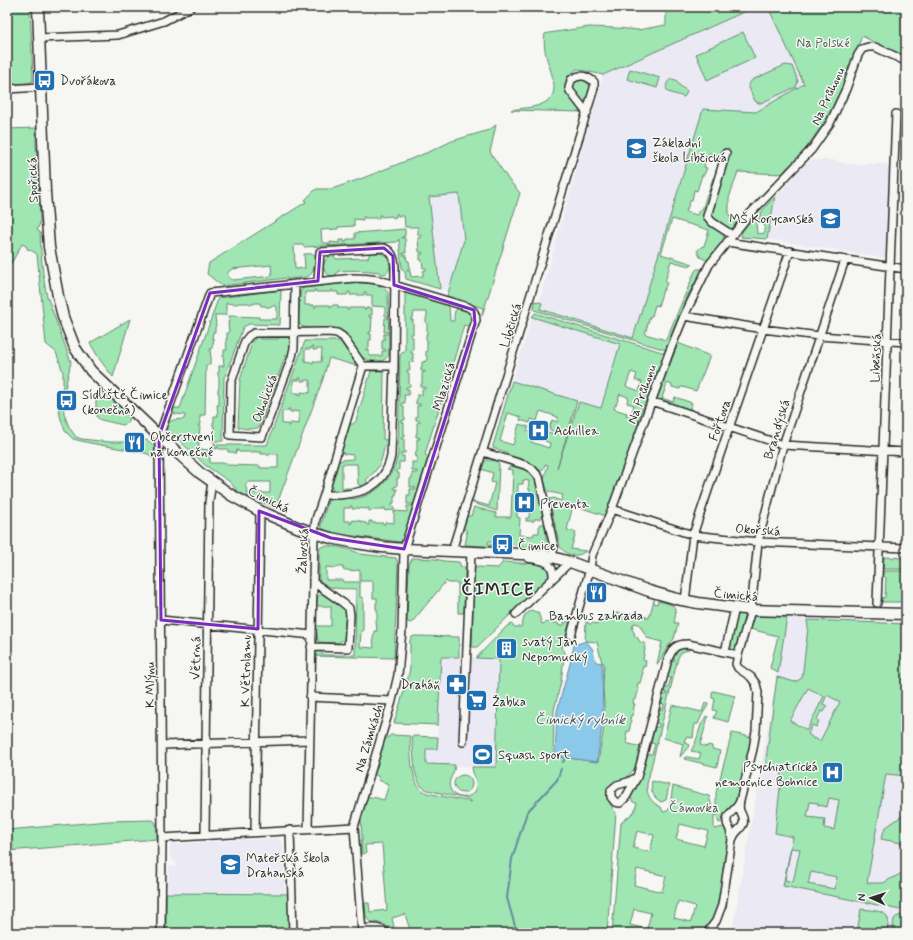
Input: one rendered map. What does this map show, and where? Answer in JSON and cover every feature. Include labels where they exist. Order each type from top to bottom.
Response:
[{"type":"street","name":"Spořická","points":[[38,7],[45,192],[49,247],[63,317],[75,348]]},
{"type":"street","points":[[39,38],[118,35],[164,22],[191,7]]},
{"type":"street","name":"Na Průhonu","points":[[571,635],[590,569],[592,555],[612,509],[684,316],[709,265],[748,216],[812,149],[830,122],[846,89],[858,55],[862,49],[868,47],[875,48],[903,60]]},
{"type":"street","name":"Libčická","points":[[454,544],[483,452],[587,113],[594,88],[594,82],[588,77],[578,76],[571,80],[569,88],[570,92],[587,113]]},
{"type":"street","points":[[7,88],[41,87]]},
{"type":"street","name":"Libeňská","points":[[877,603],[896,114]]},
{"type":"street","points":[[726,153],[707,216],[712,222],[732,235]]},
{"type":"street","points":[[727,242],[906,269]]},
{"type":"street","points":[[318,281],[320,252],[384,248],[393,256],[395,266],[394,366],[391,456],[388,468],[381,479],[365,491],[345,495],[324,495]]},
{"type":"street","name":"Fořtova","points":[[685,600],[693,535],[790,251]]},
{"type":"street","name":"Brandýská","points":[[740,801],[756,731],[758,692],[754,680],[748,674],[739,669],[736,664],[751,610],[758,542],[782,445],[845,260]]},
{"type":"street","points":[[159,436],[210,293],[354,278],[384,280],[394,284]]},
{"type":"street","points":[[295,284],[294,332],[337,333],[343,337],[363,366],[394,366]]},
{"type":"street","name":"Mlazická","points":[[394,284],[468,307],[474,310],[476,316],[475,324],[404,549]]},
{"type":"street","points":[[684,316],[763,329],[819,336],[906,342]]},
{"type":"street","name":"Ouholická","points":[[254,332],[294,332],[294,348],[292,357],[262,437],[230,436],[231,383],[245,341],[254,332]]},
{"type":"street","name":"Čimická","points":[[75,348],[91,371],[200,473],[231,495],[260,511],[314,533],[331,538],[382,547],[552,556],[650,590],[685,600],[718,606],[751,610],[906,614]]},
{"type":"street","name":"Žalovská","points":[[308,829],[314,533],[316,519],[363,366]]},
{"type":"street","points":[[652,401],[782,445],[906,452]]},
{"type":"street","name":"K Mlýnu","points":[[159,436],[162,745],[161,933]]},
{"type":"street","points":[[483,452],[525,465],[532,469],[539,477],[554,547],[552,556]]},
{"type":"street","name":"Větrná","points":[[205,835],[209,502],[212,482]]},
{"type":"street","name":"Okořská","points":[[612,509],[693,535],[758,542],[906,548]]},
{"type":"street","name":"K Větrolamu","points":[[255,832],[260,511]]},
{"type":"street","name":"Na Zámkách","points":[[362,931],[354,826],[392,701],[398,675],[402,630],[404,549]]},
{"type":"street","points":[[463,742],[471,552]]},
{"type":"street","name":"Čimická","points":[[508,554],[545,562],[550,565],[552,569],[552,578]]},
{"type":"street","points":[[516,614],[570,562]]},
{"type":"street","points":[[311,647],[348,648],[350,615],[349,608],[344,603],[313,582]]},
{"type":"street","points":[[725,652],[735,608]]},
{"type":"street","points":[[161,620],[312,635]]},
{"type":"street","points":[[637,777],[628,782],[617,785],[611,790],[611,797],[615,802],[620,803],[626,797],[637,777],[668,659],[674,647],[681,644],[688,644],[738,655]]},
{"type":"street","points":[[310,697],[392,701]]},
{"type":"street","points":[[162,745],[310,740]]},
{"type":"street","points":[[732,840],[731,832],[727,824],[727,818],[740,801]]},
{"type":"street","points":[[707,933],[716,921],[722,905],[732,840],[734,834],[743,823],[740,810],[740,801]]},
{"type":"street","points":[[162,838],[354,826]]},
{"type":"street","points":[[290,830],[293,933]]},
{"type":"street","points":[[362,931],[377,928],[383,929],[386,933]]},
{"type":"highlighted area","points":[[384,248],[393,256],[394,285],[474,310],[475,324],[404,549],[331,538],[259,511],[258,629],[161,620],[159,436],[210,293],[318,281],[320,252]]},
{"type":"shaded area","name":"Základní škola Libčická","points":[[755,7],[768,7],[804,84],[756,112],[703,109],[633,338],[540,309],[538,305],[603,75]]},
{"type":"shaded area","name":"MŠ Korycanská","points":[[811,160],[833,160],[846,164],[887,164],[889,168],[887,254],[883,258],[767,239],[775,197],[806,163]]},
{"type":"shaded area","points":[[459,194],[464,240],[449,292],[440,289],[429,197]]},
{"type":"shaded area","points":[[532,317],[620,344],[601,408],[512,381]]},
{"type":"shaded area","name":"Psychiatrická nemocnice Bohnice","points":[[787,617],[906,622],[906,933],[732,933]]},
{"type":"shaded area","points":[[441,657],[499,658],[496,768],[426,764],[426,749],[437,749]]},
{"type":"shaded area","name":"Mateřská škola Drahanská","points":[[279,838],[283,845],[285,894],[168,893],[169,866],[176,867],[176,862],[173,862],[173,859],[170,858],[170,844]]},
{"type":"green space","points":[[7,7],[30,7],[33,81],[29,83],[7,84]]},
{"type":"green space","points":[[666,7],[755,7],[603,75],[577,69],[568,76],[566,90],[580,112],[511,110],[542,104],[549,100],[553,94],[553,80],[545,50],[545,34],[589,27],[638,30],[666,25]]},
{"type":"green space","name":"Na Polské","points":[[768,7],[902,7],[906,59],[875,46],[876,43],[862,36],[836,105],[800,157],[786,169],[783,174],[738,172],[729,198],[729,215],[738,225],[735,229],[726,228],[723,233],[724,238],[712,257],[706,260],[700,257],[697,251],[704,246],[709,230],[672,219],[661,254],[693,264],[689,266],[671,261],[665,282],[667,283],[658,306],[655,305],[652,316],[650,316],[645,334],[666,340],[695,271],[697,269],[701,269],[702,271],[689,293],[666,350],[534,310],[535,301],[542,303],[540,309],[633,338],[703,109],[756,112],[804,84]],"holes":[[[709,153],[720,156],[718,162],[721,162],[716,179],[713,178],[702,210],[699,210],[697,215],[686,212],[690,201],[692,201],[694,190],[697,191],[702,175],[704,175],[707,168],[704,167]]]},
{"type":"green space","points":[[743,32],[755,58],[707,80],[696,54]]},
{"type":"green space","points":[[785,65],[792,66],[798,81],[796,87],[761,103],[755,101],[749,88],[749,84],[752,80]]},
{"type":"green space","points":[[630,69],[660,78],[657,88],[627,79]]},
{"type":"green space","points":[[582,78],[590,84],[589,94],[584,105],[573,91],[574,82]]},
{"type":"green space","points":[[671,79],[676,80],[680,86],[687,91],[684,97],[668,92],[666,85]]},
{"type":"green space","points":[[496,125],[490,152],[508,179],[520,193],[482,316],[483,308],[447,297],[464,240],[459,194],[429,197],[440,289],[406,279],[405,272],[402,269],[399,239],[397,242],[304,247],[303,245],[294,245],[295,269],[305,268],[304,254],[312,254],[316,256],[312,273],[310,275],[302,278],[289,279],[288,281],[287,278],[222,286],[207,274],[209,263],[306,202],[305,200],[316,189],[332,189],[431,151],[452,141],[489,130]],"holes":[[[396,214],[398,214],[398,216],[404,216],[405,227],[418,227],[418,235],[421,235],[421,237],[418,238],[419,252],[422,252],[423,254],[420,254],[420,260],[422,260],[423,268],[426,268],[426,270],[423,271],[423,276],[411,277],[410,271],[407,271],[407,269],[410,269],[409,261],[407,261],[406,255],[403,255],[403,253],[406,253],[405,238],[402,238],[405,236],[405,229],[355,233],[355,239],[347,239],[346,242],[344,242],[344,240],[339,240],[339,243],[330,242],[330,245],[328,245],[328,243],[322,243],[321,230],[354,226],[354,219],[363,220],[363,217],[376,219],[379,218],[379,215],[381,215],[381,217],[392,216],[393,218],[396,217]],[[271,265],[272,276],[233,280],[228,276],[228,272],[232,269]]]},
{"type":"green space","points":[[36,128],[40,223],[37,230],[40,232],[44,280],[47,296],[71,362],[63,397],[64,414],[69,427],[76,437],[109,442],[131,442],[131,445],[139,444],[139,441],[141,440],[146,440],[155,447],[155,455],[153,459],[150,455],[145,453],[73,439],[65,431],[59,408],[63,385],[63,372],[56,352],[46,344],[37,254],[29,249],[28,250],[26,246],[22,244],[7,271],[7,129]]},
{"type":"green space","points":[[775,197],[767,239],[741,237],[742,232],[754,216],[757,234],[765,233],[764,221],[759,222],[759,218],[764,208]]},
{"type":"green space","points":[[370,253],[380,253],[386,256],[390,263],[387,273],[380,274],[379,272],[358,270],[338,271],[336,275],[331,276],[327,274],[324,269],[324,263],[331,255],[336,259],[368,258]]},
{"type":"green space","points":[[358,283],[380,286],[385,289],[388,293],[388,316],[385,316],[385,307],[372,306],[372,295],[366,295],[366,292],[364,292],[364,295],[350,295],[350,292],[348,292],[347,295],[338,295],[338,292],[333,292],[332,290],[331,292],[316,292],[316,290],[314,290],[314,292],[305,292],[305,305],[314,305],[314,307],[316,307],[316,305],[330,305],[330,307],[332,307],[333,305],[338,305],[338,308],[347,308],[347,310],[349,310],[349,308],[364,308],[364,310],[366,310],[366,308],[372,308],[372,315],[369,315],[369,317],[372,317],[371,332],[369,332],[369,334],[371,334],[371,340],[369,340],[369,348],[366,348],[366,350],[369,350],[369,356],[382,356],[382,351],[386,351],[385,349],[382,349],[382,340],[384,340],[384,334],[388,334],[388,332],[384,332],[385,318],[388,317],[389,354],[386,358],[381,361],[374,361],[361,357],[349,338],[341,330],[330,328],[310,328],[300,325],[298,318],[300,295],[303,288]]},
{"type":"green space","points":[[281,290],[280,325],[249,324],[243,327],[224,377],[223,441],[212,441],[212,439],[214,438],[214,416],[218,416],[217,405],[219,405],[218,372],[219,366],[224,366],[223,355],[224,350],[227,350],[226,339],[227,333],[229,333],[229,316],[277,319],[277,306],[266,307],[261,306],[260,303],[226,303],[226,315],[215,315],[216,326],[215,332],[213,332],[212,338],[214,339],[212,348],[210,349],[210,365],[206,365],[205,415],[200,415],[201,424],[198,425],[200,426],[199,438],[201,438],[201,441],[198,441],[199,449],[210,450],[210,463],[260,466],[260,468],[278,468],[278,454],[270,453],[270,455],[267,455],[261,454],[261,452],[253,451],[253,453],[250,453],[239,452],[238,450],[236,453],[228,452],[228,449],[219,449],[218,447],[217,449],[214,448],[214,443],[215,445],[267,445],[305,341],[340,341],[357,366],[329,358],[323,379],[275,509],[238,492],[230,482],[205,465],[166,428],[171,421],[184,419],[185,415],[175,414],[173,412],[174,408],[180,408],[218,298]],"holes":[[[311,347],[313,347],[313,350],[322,349],[321,362],[313,361],[313,363],[311,363],[305,361],[305,349],[311,349]],[[299,378],[301,378],[301,381],[310,380],[310,393],[301,392],[301,395],[299,395],[299,393],[293,393],[293,380],[299,380]],[[288,409],[290,409],[290,412],[299,412],[299,424],[290,423],[290,426],[288,426],[288,424],[282,424],[282,411],[288,411]],[[247,482],[270,482],[270,493],[247,493]]]},
{"type":"green space","points":[[405,290],[449,304],[450,321],[454,321],[455,312],[459,308],[465,310],[471,316],[471,325],[464,325],[425,454],[428,458],[405,533],[406,536],[400,542],[330,533],[322,528],[321,525],[328,501],[340,498],[353,499],[370,494],[383,484],[393,470],[398,453],[400,355],[405,350]],"holes":[[[414,312],[427,312],[427,361],[422,362],[421,367],[421,371],[425,371],[422,373],[421,387],[425,387],[425,389],[422,389],[422,395],[417,395],[416,404],[420,404],[420,406],[417,406],[416,420],[420,422],[417,423],[416,437],[419,437],[420,439],[417,439],[417,450],[415,456],[417,456],[417,462],[412,462],[412,471],[417,471],[417,473],[412,473],[412,478],[410,479],[410,487],[415,487],[415,489],[410,489],[410,495],[407,495],[407,504],[413,504],[413,506],[407,506],[407,512],[394,511],[394,523],[385,522],[385,524],[383,524],[372,523],[372,521],[369,521],[369,525],[367,525],[361,521],[352,520],[352,523],[350,524],[350,521],[344,521],[344,508],[350,508],[350,506],[352,506],[352,509],[369,508],[369,511],[383,510],[383,508],[385,508],[385,511],[394,510],[392,503],[394,503],[394,495],[396,495],[397,489],[394,489],[394,487],[397,486],[397,478],[399,478],[399,473],[397,473],[397,470],[399,470],[399,462],[404,462],[404,456],[401,456],[401,453],[405,453],[404,439],[401,439],[402,437],[405,437],[404,423],[402,422],[402,420],[405,420],[405,417],[404,406],[402,406],[402,403],[405,403],[404,395],[409,395],[409,389],[406,389],[406,387],[410,386],[409,373],[407,370],[410,370],[409,362],[413,362],[413,353],[411,353],[413,350],[413,337],[411,336],[411,334],[413,334],[413,320],[411,320],[411,318],[413,317]]]},
{"type":"green space","points":[[535,313],[665,353],[639,418],[638,430],[606,516],[573,505],[567,530],[576,532],[571,549],[586,551],[579,555],[569,554],[560,547],[549,499],[555,498],[561,501],[563,495],[547,490],[544,479],[548,465],[545,464],[541,471],[528,461],[508,455],[506,452],[493,448],[493,446],[512,381],[577,401],[557,468],[579,402],[601,408],[620,344],[532,317]],"holes":[[[631,372],[637,374],[635,380],[642,382],[639,391],[626,386]],[[620,394],[628,397],[627,403],[634,405],[632,417],[626,416],[627,413],[614,409]],[[540,411],[558,417],[557,422],[552,420],[549,429],[555,432],[554,434],[548,432],[545,441],[550,443],[549,448],[531,442],[534,433],[527,431],[529,427],[519,424],[513,445],[500,441],[508,413],[521,417],[520,420],[530,423],[531,419],[537,421]]]},
{"type":"green space","points":[[130,319],[113,377],[100,360],[90,343]]},
{"type":"green space","points":[[279,335],[287,336],[290,341],[290,356],[286,355],[259,427],[249,429],[238,427],[240,380],[251,346],[248,341],[250,340],[252,342],[255,339],[253,337],[259,336],[260,339],[278,339]]},
{"type":"green space","points":[[678,343],[710,356],[696,391],[683,387],[680,389],[672,387],[672,385],[667,383],[662,398],[673,402],[675,397],[692,403],[689,412],[656,401]]},
{"type":"green space","points":[[371,371],[384,372],[383,439],[389,441],[389,444],[384,447],[381,462],[374,473],[366,480],[368,484],[362,487],[358,484],[357,464],[342,464],[342,488],[353,488],[351,491],[337,491],[332,489],[330,486],[337,462],[353,459],[353,455],[344,454],[341,451],[348,425],[353,424],[356,421]]},
{"type":"green space","points":[[100,392],[108,393],[129,414],[127,423],[123,425],[98,418],[96,415],[96,398],[97,394]]},
{"type":"green space","points":[[487,460],[495,461],[499,464],[497,511],[470,502],[489,506],[495,483],[491,482],[493,473],[481,469],[482,464]]},
{"type":"green space","points":[[511,466],[527,471],[533,477],[536,482],[543,516],[539,519],[534,519],[534,521],[526,521],[526,518],[529,518],[530,489],[528,489],[529,481],[523,480],[523,484],[518,484],[517,517],[520,518],[519,535],[533,536],[534,533],[539,533],[539,527],[541,524],[545,524],[546,539],[549,543],[546,548],[542,549],[525,549],[517,545],[505,544],[504,542],[489,541],[488,544],[498,545],[498,547],[465,545],[467,535],[466,530],[463,528],[465,519],[467,516],[471,516],[474,507],[496,513],[496,517],[511,517],[513,470],[507,469]]},
{"type":"green space","points":[[323,546],[337,547],[352,550],[360,554],[396,558],[398,564],[394,658],[314,656],[314,653],[317,650],[321,651],[323,655],[355,655],[356,589],[341,589],[332,587],[323,584],[319,580],[320,548]],"holes":[[[326,567],[343,567],[343,570],[349,571],[360,570],[360,581],[373,581],[373,598],[377,598],[377,631],[374,631],[374,648],[360,647],[361,631],[363,631],[363,598],[360,597],[360,582],[326,580]]]},
{"type":"green space","points":[[884,557],[906,558],[906,569],[883,569]]},
{"type":"green space","points":[[414,558],[459,562],[461,567],[465,567],[464,613],[458,613],[458,583],[448,583],[446,581],[412,622],[408,622],[409,565]]},
{"type":"green space","points":[[503,562],[539,564],[544,566],[547,570],[549,568],[550,575],[477,647],[472,647],[474,570],[477,567],[498,568]]},
{"type":"green space","points":[[883,571],[906,571],[906,602],[882,602],[882,598],[885,597],[886,578],[883,576]]},
{"type":"green space","points":[[322,594],[345,607],[347,612],[344,639],[338,643],[318,642],[316,626],[331,626],[331,606],[317,606],[318,597]]},
{"type":"green space","points":[[654,600],[654,603],[657,604],[658,601],[672,605],[676,613],[674,623],[678,623],[674,639],[658,664],[662,642],[647,638],[639,624],[634,623],[632,629],[635,637],[637,637],[640,642],[646,644],[643,660],[646,661],[645,667],[643,666],[640,683],[638,683],[637,688],[639,688],[636,699],[634,699],[633,704],[635,704],[633,716],[631,715],[629,732],[627,731],[626,736],[626,743],[641,747],[635,768],[627,779],[613,784],[607,790],[608,800],[616,813],[607,933],[411,933],[405,914],[392,918],[394,927],[389,928],[382,924],[369,921],[366,917],[365,903],[369,903],[370,912],[387,910],[382,844],[365,845],[366,853],[362,854],[361,840],[361,818],[368,796],[384,800],[389,784],[378,780],[379,777],[374,774],[384,740],[391,735],[410,736],[413,772],[417,785],[421,790],[427,793],[471,802],[467,799],[427,790],[421,786],[415,772],[412,736],[438,737],[437,749],[426,749],[426,764],[455,765],[449,785],[454,795],[465,797],[470,796],[475,792],[476,781],[472,767],[496,767],[499,659],[476,658],[506,627],[511,624],[515,627],[521,627],[525,615],[532,610],[538,612],[542,624],[552,621],[553,623],[558,623],[559,626],[564,625],[564,622],[570,622],[562,648],[565,652],[561,682],[554,710],[553,756],[598,762],[605,721],[603,688],[604,663],[602,663],[597,642],[586,641],[585,639],[586,622],[589,624],[598,624],[599,618],[615,619],[616,613],[637,614],[649,618]]},
{"type":"green space","points":[[740,614],[745,616],[737,648],[732,650],[729,647],[737,615]]},
{"type":"green space","points":[[755,616],[787,617],[778,673],[770,668],[778,636],[750,629]]},
{"type":"green space","name":"Psychiatrická nemocnice Bohnice","points":[[807,620],[906,624],[906,776],[886,774],[867,883],[883,883],[906,871],[906,904],[900,910],[783,886],[793,837],[775,833],[782,770],[765,767],[777,677],[795,682],[802,678],[808,628]],"holes":[[[808,688],[824,696],[807,730],[790,721]],[[827,695],[840,702],[820,741],[812,738],[808,734],[812,725],[816,727],[819,721],[817,719],[821,711],[824,712],[827,706],[823,704]],[[829,798],[839,800],[834,830],[824,828],[825,819],[807,817],[810,802],[818,803],[818,805],[827,807]],[[791,848],[800,849],[793,882],[785,880]],[[811,872],[837,877],[835,889],[808,884]]]},
{"type":"green space","points":[[415,636],[459,637],[459,657],[441,657],[438,725],[394,723],[410,668],[410,640]]},
{"type":"green space","name":"Čámovka","points":[[689,648],[689,650],[682,652],[678,658],[647,784],[647,791],[652,801],[661,807],[663,812],[669,809],[673,786],[709,796],[714,815],[714,829],[724,827],[728,837],[720,895],[714,916],[709,925],[703,931],[695,933],[693,931],[661,930],[660,933],[612,933],[621,823],[634,812],[637,803],[633,802],[630,797],[636,786],[648,754],[652,754],[655,744],[651,743],[655,727],[659,727],[659,724],[656,723],[659,709],[663,709],[664,704],[661,703],[663,694],[667,695],[667,693],[663,691],[664,687],[668,688],[671,678],[667,677],[670,661],[674,661],[675,659],[671,658],[675,652]],"holes":[[[680,824],[708,831],[704,846],[676,839]],[[637,831],[654,835],[650,852],[633,848]],[[637,869],[666,876],[662,892],[634,885]],[[678,901],[695,906],[691,922],[674,918]],[[634,909],[651,913],[647,929],[630,925]]]},
{"type":"green space","points":[[713,691],[735,696],[728,722],[714,718],[717,711],[713,710],[715,699],[712,698]]},
{"type":"green space","points":[[705,703],[708,703],[707,707],[698,724],[695,724],[693,738],[686,737],[684,742],[690,745],[680,757],[683,744],[664,738],[672,705],[702,712]]},
{"type":"green space","points":[[706,716],[708,717],[700,745],[707,747],[708,745],[712,746],[712,749],[720,751],[717,767],[684,759],[687,757],[699,759],[701,753],[691,751]]},
{"type":"green space","points":[[732,733],[752,737],[735,804],[724,821],[719,823],[716,814],[716,793]]},
{"type":"green space","points":[[463,775],[467,776],[471,780],[471,788],[467,792],[463,793],[459,792],[455,788],[454,784],[455,780],[459,776]]},
{"type":"green space","points":[[652,781],[669,785],[666,800],[661,802],[654,796],[651,788]]},
{"type":"green space","points":[[906,813],[906,844],[881,839],[885,828]]},
{"type":"green space","points":[[153,820],[156,823],[157,839],[7,851],[7,830],[109,821]]},
{"type":"green space","points":[[166,893],[288,894],[290,933],[166,933]]},
{"type":"green space","points":[[861,909],[881,912],[887,916],[887,930],[884,929],[883,933],[857,932]]},
{"type":"green space","points":[[901,915],[906,916],[906,933],[892,933],[894,919]]},
{"type":"water","name":"Čimický rybník","points":[[586,641],[592,648],[596,662],[602,663],[603,719],[597,762],[555,756],[557,711],[574,645]]},
{"type":"waterway","points":[[563,762],[565,758]]},
{"type":"waterway","points":[[517,933],[507,898],[512,859],[527,812],[557,780],[561,769]]},
{"type":"place","name":"Dvořákova","points":[[45,80]]},
{"type":"place","name":"Základní škola Libčická","points":[[636,149]]},
{"type":"place","name":"MŠ Korycanská","points":[[830,218]]},
{"type":"place","name":"Sídliště Čimice (konečná)","points":[[67,401]]},
{"type":"place","name":"Achillea","points":[[539,430]]},
{"type":"place","name":"Občerstvení na konečné","points":[[135,443]]},
{"type":"place","name":"Preventa","points":[[524,503]]},
{"type":"place","name":"Čimice","points":[[502,545]]},
{"type":"place","name":"Bambus zahrada","points":[[596,593]]},
{"type":"place","name":"svatý Jan Nepomucký","points":[[506,648]]},
{"type":"place","name":"Draháň","points":[[456,684]]},
{"type":"place","name":"Žabka","points":[[477,701]]},
{"type":"place","name":"Squash sport","points":[[483,754]]},
{"type":"place","name":"Psychiatrická nemocnice Bohnice","points":[[833,773]]},
{"type":"place","name":"Mateřská škola Drahanská","points":[[230,864]]},
{"type":"district","name":"ČIMICE","points":[[498,589]]}]
